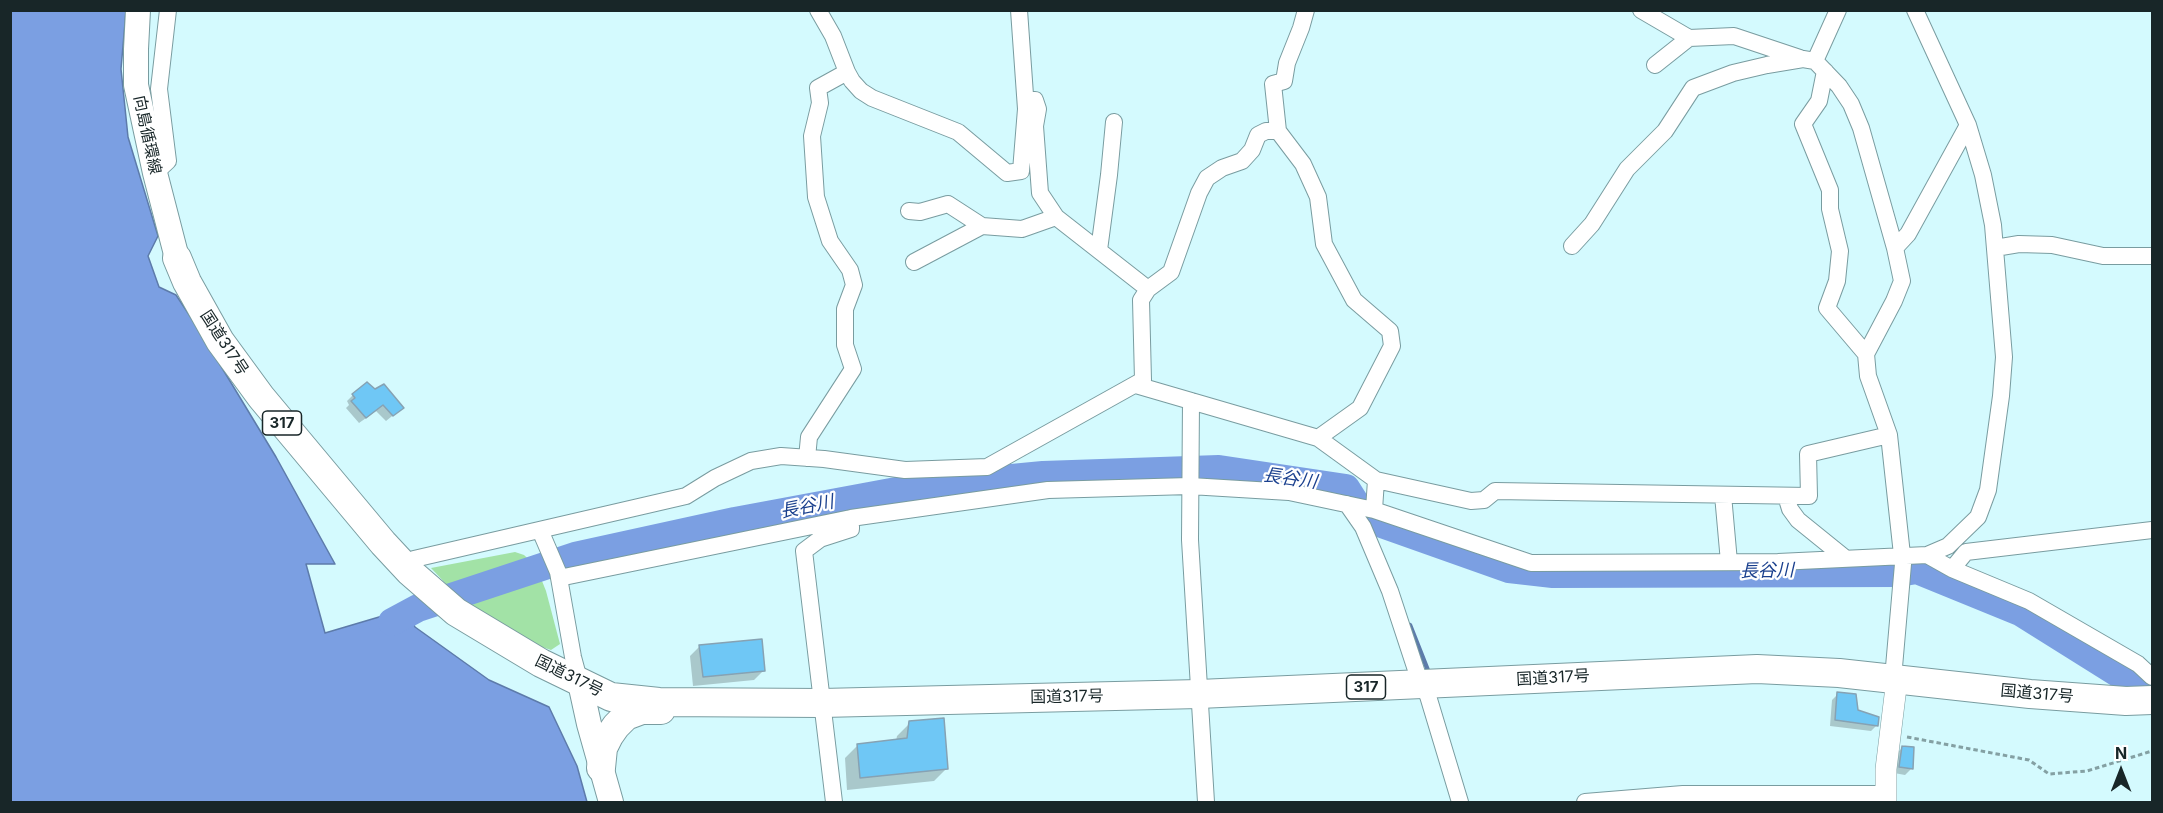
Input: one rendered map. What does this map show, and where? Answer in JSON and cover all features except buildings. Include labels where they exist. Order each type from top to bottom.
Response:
[{"type":"highway","name":"国道317号","points":[[177,258],[187,282],[220,341],[254,388],[383,543],[407,568],[456,612],[541,663],[611,697],[659,702],[822,703],[1198,694],[1757,669],[1839,673],[2030,694],[2152,700]]},
{"type":"highway","points":[[601,768],[603,748],[609,736],[626,717],[642,710],[739,711],[822,703]]},
{"type":"main road","name":"向島循環線","points":[[138,10],[136,85],[155,173],[177,258]]},
{"type":"main road","points":[[580,683],[611,802]]},
{"type":"street","points":[[155,173],[168,161],[159,89],[168,10]]},
{"type":"street","points":[[818,10],[833,36],[852,81],[872,98],[958,132],[1007,174],[1021,171],[1026,109],[1019,10]]},
{"type":"street","points":[[1306,10],[1287,63],[1284,81],[1273,84],[1278,131],[1303,164],[1318,197],[1324,244],[1354,300],[1390,332],[1392,346],[1360,408],[1318,438]]},
{"type":"street","points":[[1585,802],[1683,794],[1886,798],[1886,769],[1897,679],[1894,667],[1903,556],[1889,435],[1868,376],[1866,354],[1902,281],[1895,248],[1855,112],[1839,86],[1815,64],[1734,36],[1689,38],[1641,10]]},
{"type":"street","points":[[1838,10],[1815,64],[1819,101],[1803,124],[1830,190],[1830,209],[1840,251],[1837,281],[1827,308],[1866,354]]},
{"type":"street","points":[[558,575],[851,518],[1048,490],[1190,483],[1289,492],[1374,510],[1531,563],[1729,562],[1927,555],[1948,546],[1978,517],[1988,490],[2004,357],[1993,225],[1983,175],[1968,125],[1915,10]]},
{"type":"street","points":[[1655,65],[1689,38]]},
{"type":"street","points":[[1572,246],[1592,224],[1628,168],[1665,131],[1693,88],[1733,73],[1767,65],[1815,64]]},
{"type":"street","points":[[807,458],[809,437],[853,369],[845,345],[845,309],[854,285],[850,270],[830,241],[816,197],[813,136],[820,103],[818,88],[847,72]]},
{"type":"street","points":[[1026,109],[1031,100],[1035,100],[1038,109],[1035,126],[1040,193],[1056,217],[1148,289]]},
{"type":"street","points":[[1099,250],[1114,122]]},
{"type":"street","points":[[1895,248],[1908,234],[1968,125]]},
{"type":"street","points":[[407,568],[414,559],[541,533],[686,496],[715,478],[751,461],[782,456],[905,470],[987,467],[1143,380],[1142,300],[1148,289],[1171,272],[1199,193],[1207,178],[1222,168],[1242,161],[1252,150],[1258,135],[1266,131],[1278,131]]},
{"type":"street","points":[[909,211],[921,212],[948,204],[982,226],[1022,230],[1056,217]]},
{"type":"street","points":[[914,262],[982,226]]},
{"type":"street","points":[[1995,248],[2019,244],[2052,245],[2103,256],[2152,256]]},
{"type":"street","points":[[1136,385],[1318,438],[1376,480],[1471,501],[1484,500],[1495,491],[1809,496],[1808,454],[1889,435]]},
{"type":"street","points":[[1191,401],[1190,540],[1206,802]]},
{"type":"street","points":[[1374,510],[1376,480]]},
{"type":"street","points":[[1723,495],[1729,562]]},
{"type":"street","points":[[1786,496],[1797,520],[1845,558]]},
{"type":"street","points":[[1347,504],[1363,527],[1378,560],[1422,684],[1460,802]]},
{"type":"street","points":[[834,802],[804,551],[820,539],[851,529],[851,518]]},
{"type":"street","points":[[1952,570],[1966,552],[2152,530]]},
{"type":"street","points":[[541,533],[558,575],[580,683]]},
{"type":"street","points":[[1927,555],[1952,570],[2029,601],[2138,664],[2152,677]]},
{"type":"path","points":[[1891,734],[2029,760],[2049,774],[2087,771],[2152,751]]},
{"type":"green space","points":[[515,552],[524,555],[536,566],[546,591],[560,644],[551,650],[536,645],[465,604],[431,568]]},
{"type":"water","points":[[10,11],[126,11],[121,69],[128,137],[158,236],[148,256],[159,287],[176,295],[196,325],[276,457],[335,564],[306,564],[325,633],[406,609],[415,627],[489,680],[549,707],[577,766],[587,802],[11,802]]},
{"type":"waterway","name":"長谷川","points":[[392,622],[418,608],[575,556],[735,521],[918,487],[1043,475],[1219,469],[1346,488],[1365,518],[1509,569],[1553,574],[1898,573],[1917,570],[2020,612],[2119,674],[2152,689]]},
{"type":"waterway","points":[[1410,625],[1429,673]]}]
